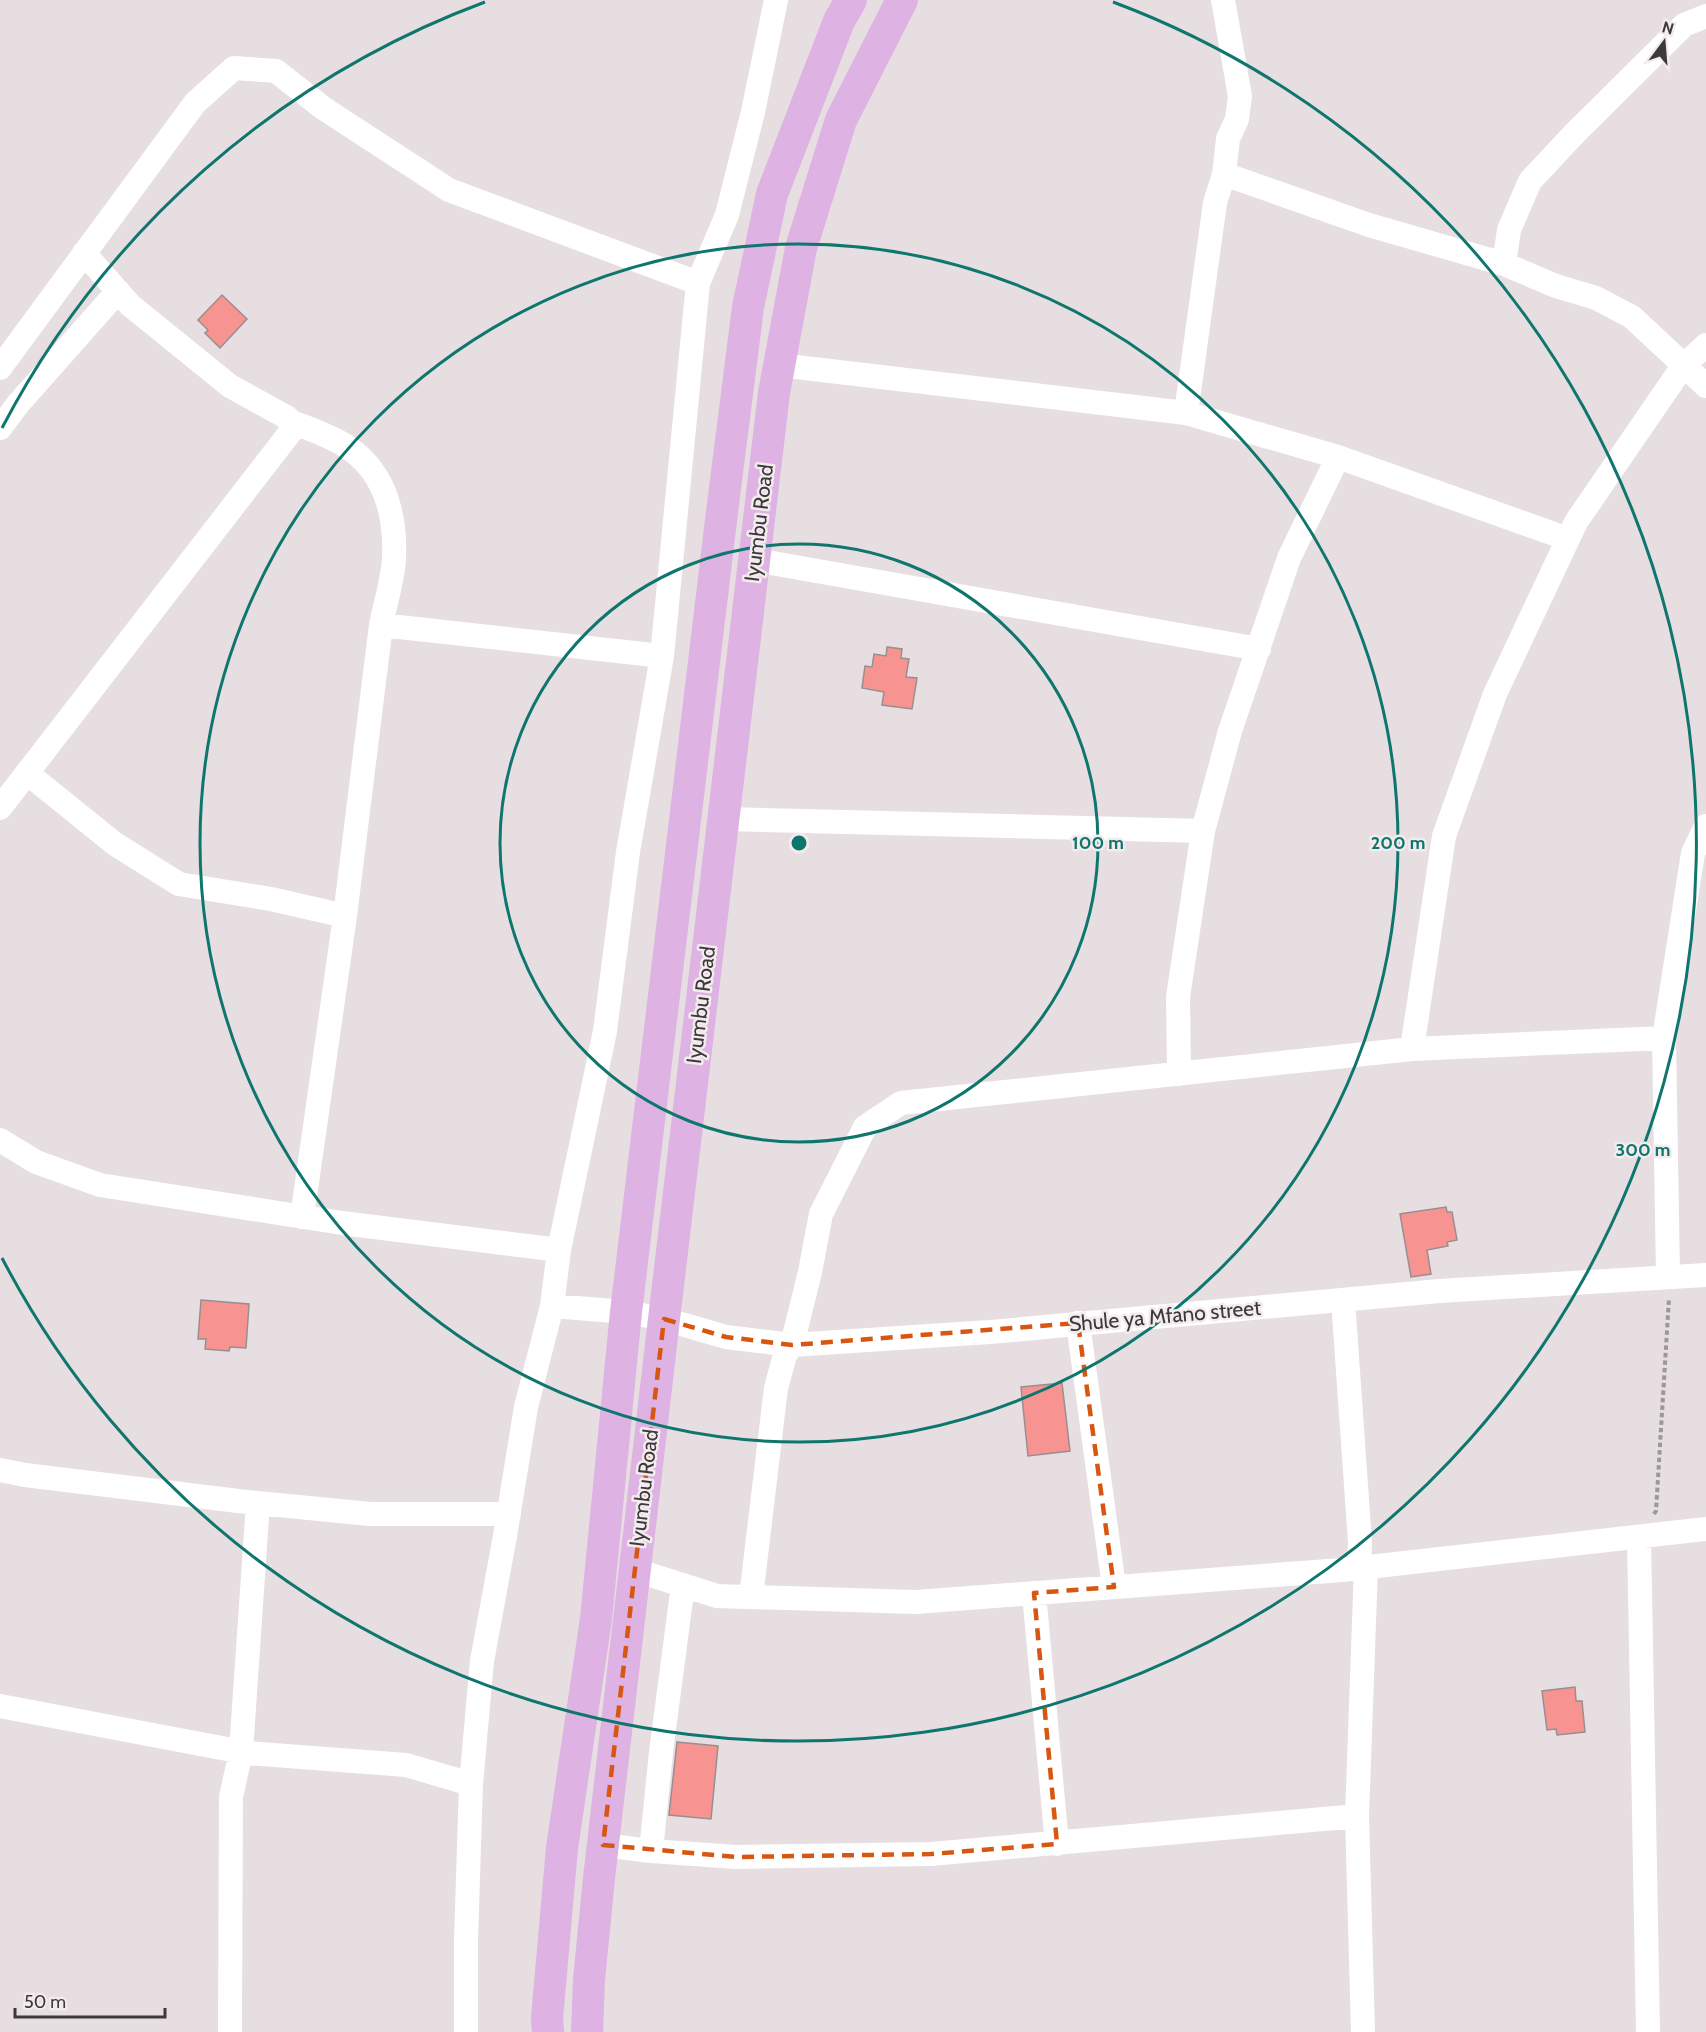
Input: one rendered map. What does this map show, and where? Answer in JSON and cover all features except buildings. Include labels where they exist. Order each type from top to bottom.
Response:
[{"type":"main road","name":"Iyumbu Road","points":[[548,2032],[547,2018],[562,1848],[596,1619],[626,1312],[748,307],[772,194],[839,21],[851,0]]},
{"type":"main road","name":"Iyumbu Road","points":[[587,2032],[589,1980],[634,1570],[779,365],[801,248],[841,120],[902,0]]},
{"type":"street","points":[[466,2032],[466,1940],[471,1784],[482,1661],[526,1407],[552,1306],[560,1250],[605,1031],[628,852],[662,656],[698,283],[727,215],[753,112],[776,0]]},
{"type":"street","points":[[1186,413],[1215,203],[1224,174],[1228,139],[1237,119],[1240,96],[1223,0]]},
{"type":"street","points":[[1504,264],[1509,230],[1530,181],[1684,25],[1706,16]]},
{"type":"street","points":[[0,368],[195,103],[234,68],[276,71],[323,108],[449,190],[698,283]]},
{"type":"street","points":[[1224,174],[1369,225],[1504,264],[1556,286],[1596,298],[1632,317],[1706,386]]},
{"type":"street","points":[[84,253],[130,305],[230,386],[290,421],[341,443],[359,456],[376,473],[386,495],[391,518],[394,558],[381,626],[345,916],[302,1216]]},
{"type":"street","points":[[0,428],[18,404],[118,291]]},
{"type":"street","points":[[1412,1049],[1444,836],[1494,694],[1576,522],[1683,366],[1706,345]]},
{"type":"street","points":[[779,365],[1186,413],[1338,457],[1568,539]]},
{"type":"street","points":[[0,808],[291,432],[290,421]]},
{"type":"street","points":[[1179,1074],[1178,997],[1203,831],[1230,731],[1289,558],[1338,457]]},
{"type":"street","points":[[755,560],[1259,649]]},
{"type":"street","points":[[381,626],[662,656]]},
{"type":"street","points":[[27,773],[115,844],[179,884],[271,899],[345,916]]},
{"type":"street","points":[[724,819],[1203,831]]},
{"type":"street","points":[[1668,1276],[1664,1038],[1693,853],[1706,826]]},
{"type":"street","points":[[751,1597],[776,1388],[785,1355],[792,1345],[821,1214],[865,1127],[901,1103],[1412,1049],[1664,1038]]},
{"type":"street","points":[[0,1140],[36,1162],[100,1185],[302,1216],[560,1250]]},
{"type":"street","name":"Shule ya Mfano street","points":[[552,1306],[626,1312],[663,1319],[726,1336],[792,1345],[1078,1323],[1439,1291],[1706,1275]]},
{"type":"street","points":[[1343,1300],[1362,1568],[1357,1816],[1363,2032]]},
{"type":"street","points":[[1078,1323],[1114,1587]]},
{"type":"street","points":[[0,1470],[258,1503],[370,1514],[509,1514]]},
{"type":"street","points":[[230,2032],[231,1797],[241,1752],[258,1503]]},
{"type":"street","points":[[634,1570],[717,1596],[916,1602],[1362,1568],[1706,1529]]},
{"type":"street","points":[[1639,1537],[1648,2032]]},
{"type":"street","points":[[651,1851],[682,1585]]},
{"type":"street","points":[[1034,1593],[1057,1844]]},
{"type":"street","points":[[0,1706],[241,1752],[406,1765],[471,1784]]},
{"type":"street","points":[[603,1845],[736,1857],[931,1854],[1357,1816]]},
{"type":"path","points":[[1639,1537],[1656,1511],[1666,1365],[1668,1276]]},
{"type":"highlighted area","points":[[664,1319],[726,1337],[792,1345],[1078,1323],[1114,1587],[1034,1593],[1057,1844],[931,1854],[736,1857],[603,1845]]}]
